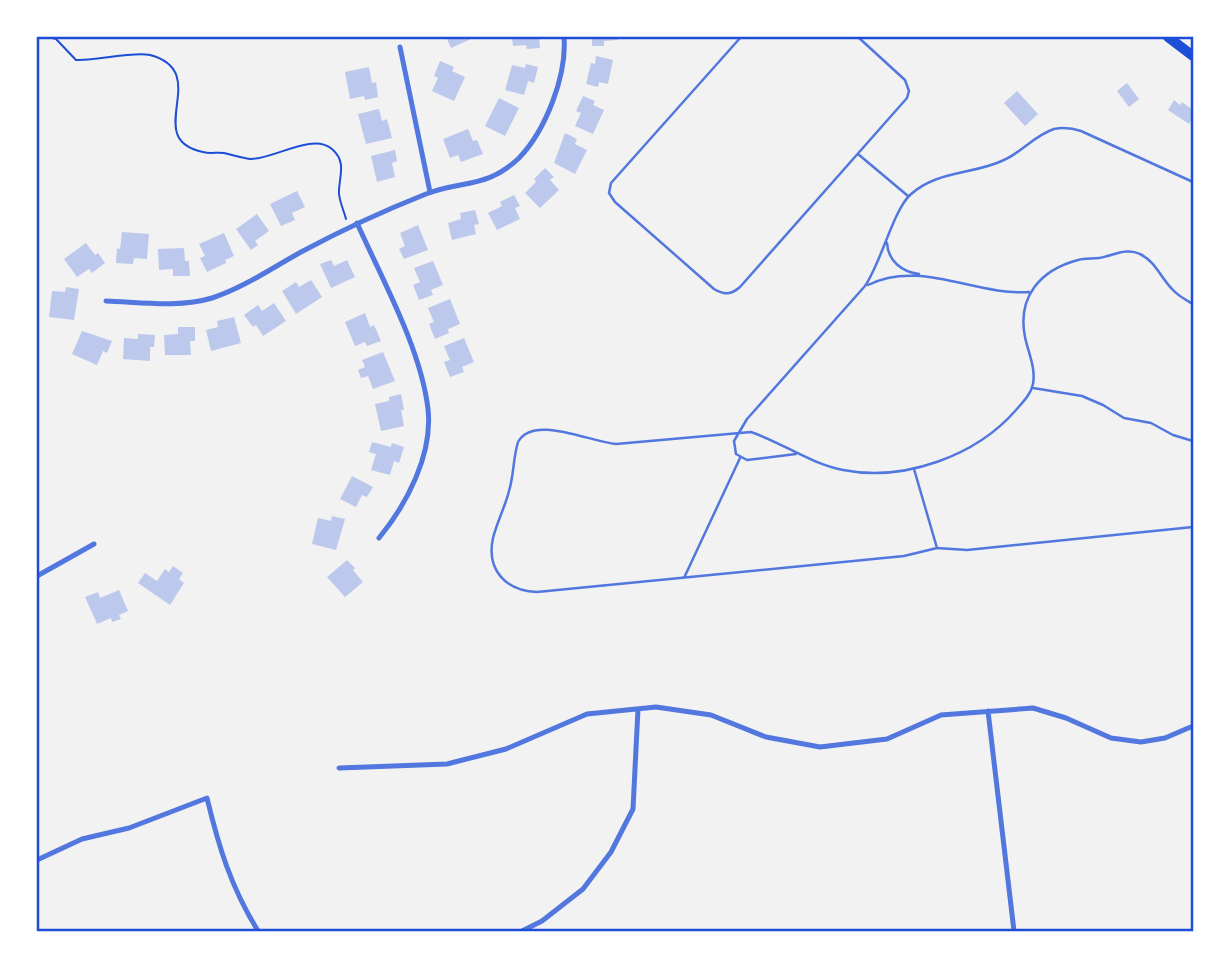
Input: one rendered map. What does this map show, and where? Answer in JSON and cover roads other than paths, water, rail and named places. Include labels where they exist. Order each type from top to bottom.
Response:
[{"type":"highway","points":[[1168,37],[1193,56]]},
{"type":"street","points":[[106,301],[176,303],[211,298],[252,280],[357,223],[430,192],[478,182],[506,169],[532,141],[561,80],[564,37]]},
{"type":"street","points":[[400,47],[430,192]]},
{"type":"street","points":[[357,223],[403,327],[421,377],[428,412],[424,452],[420,463],[398,514],[379,538]]},
{"type":"street","points":[[37,576],[94,544]]},
{"type":"street","points":[[339,768],[447,764],[506,749],[587,714],[656,707],[711,715],[766,737],[820,747],[887,739],[941,715],[1033,708],[1066,718],[1111,738],[1141,742],[1165,738],[1193,726]]},
{"type":"street","points":[[522,931],[542,921],[583,890],[611,852],[633,809],[638,709]]},
{"type":"street","points":[[988,711],[1014,931]]},
{"type":"street","points":[[37,860],[82,839],[129,828],[207,798],[230,880],[258,931]]},
{"type":"lane","points":[[741,37],[611,183],[609,193],[615,202],[714,289],[724,294],[732,293],[903,103],[909,91],[902,76],[858,37]]},
{"type":"lane","points":[[740,458],[734,448],[737,434],[747,419],[865,286],[908,196],[945,175],[997,164],[1043,134],[1065,128],[1081,131],[1193,182]]},
{"type":"lane","points":[[858,154],[908,196]]},
{"type":"lane","points":[[887,241],[887,249],[897,264],[913,273],[1007,293],[1029,292]]},
{"type":"lane","points":[[1193,304],[1172,290],[1148,259],[1135,252],[1120,252],[1065,264],[1043,277],[1029,292],[1023,312],[1023,326],[1034,375],[1032,388],[1011,416],[985,438],[958,453],[914,469],[864,473],[831,468],[751,432],[616,444],[538,429],[525,433],[518,442],[509,494],[493,538],[491,554],[496,572],[509,585],[537,592],[904,556],[937,548],[967,550],[1193,527]]},
{"type":"lane","points":[[865,286],[888,278],[926,275]]},
{"type":"lane","points":[[1032,388],[1083,396],[1124,418],[1151,424],[1193,441]]},
{"type":"lane","points":[[740,458],[754,460],[797,454]]},
{"type":"lane","points":[[684,578],[740,458]]},
{"type":"lane","points":[[914,469],[937,548]]}]
